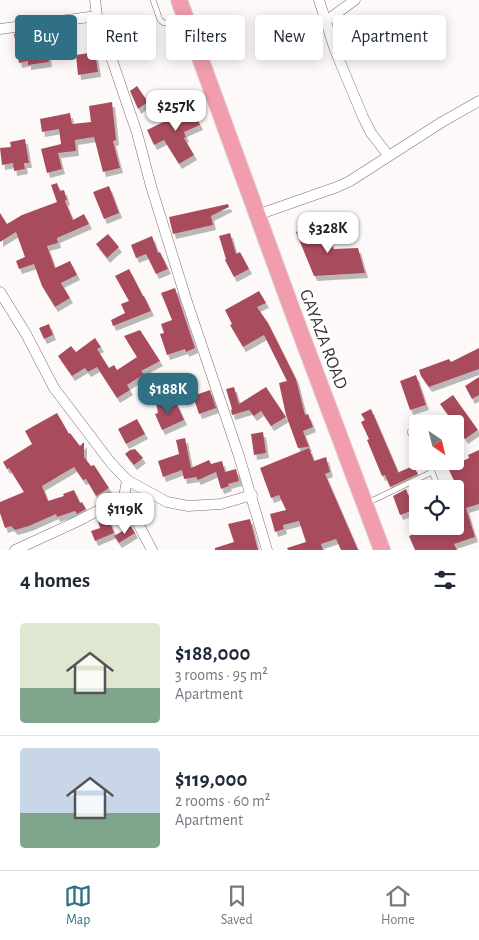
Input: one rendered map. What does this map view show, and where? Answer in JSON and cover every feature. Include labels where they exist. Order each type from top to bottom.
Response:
[{"type":"main road","name":"GAYAZA ROAD","points":[[178,0],[184,15]]},
{"type":"main road","name":"GAYAZA ROAD","points":[[201,60],[382,550]]},
{"type":"street","points":[[95,0],[97,15]]},
{"type":"street","points":[[320,0],[336,50],[363,117],[371,133],[388,155]]},
{"type":"street","points":[[326,21],[355,0]]},
{"type":"street","points":[[0,29],[87,17]]},
{"type":"street","points":[[112,60],[137,133],[151,186],[186,299],[252,496],[267,550]]},
{"type":"street","points":[[257,215],[337,188],[479,101]]},
{"type":"street","points":[[0,292],[26,334],[54,388],[110,463],[126,480],[166,502],[188,506],[221,504],[252,496]]},
{"type":"street","points":[[126,480],[124,497],[152,550]]},
{"type":"street","points":[[15,550],[124,497]]},
{"type":"lane","points":[[153,0],[160,20],[166,23]]},
{"type":"lane","points":[[365,504],[432,472],[435,480]]},
{"type":"building","points":[[87,53],[87,60],[96,60],[98,72],[78,75],[77,55]]},
{"type":"building","points":[[18,60],[49,60],[49,62],[28,65],[28,61],[19,63]]},
{"type":"building","points":[[137,86],[148,102],[138,109],[130,91]]},
{"type":"building","points":[[188,101],[200,125],[184,132],[186,137],[184,138],[194,155],[179,164],[164,140],[154,145],[147,130],[180,114],[177,106]]},
{"type":"building","points":[[112,102],[116,140],[113,141],[120,168],[103,172],[94,137],[75,140],[76,151],[58,153],[62,169],[47,173],[41,149],[61,144],[59,129],[42,132],[40,119],[70,113],[72,124],[91,122],[89,106]]},
{"type":"building","points":[[25,139],[29,163],[24,163],[25,169],[14,171],[13,163],[2,165],[0,148],[11,147],[10,142]]},
{"type":"building","points":[[57,183],[60,191],[64,190],[67,200],[65,201],[73,220],[84,214],[89,224],[57,238],[58,243],[47,246],[55,268],[70,261],[77,275],[61,283],[70,298],[55,307],[42,286],[34,264],[19,269],[16,261],[25,257],[16,232],[0,242],[0,213],[7,224],[22,215],[57,202],[51,185]]},
{"type":"building","points":[[109,186],[119,213],[104,219],[93,192]]},
{"type":"building","points":[[228,204],[229,207],[211,216],[213,225],[173,234],[169,217]]},
{"type":"building","points":[[324,222],[333,249],[358,248],[365,273],[314,276],[296,232]]},
{"type":"building","points":[[230,233],[236,254],[240,252],[249,269],[234,277],[225,260],[219,236]]},
{"type":"building","points":[[108,234],[119,247],[107,258],[96,244]]},
{"type":"building","points":[[152,236],[158,253],[160,252],[168,269],[156,274],[146,254],[136,258],[131,245]]},
{"type":"building","points":[[129,269],[151,311],[113,326],[111,320],[125,313],[121,304],[129,301],[115,276]]},
{"type":"building","points":[[175,288],[195,348],[186,352],[185,349],[167,355],[160,334],[164,333],[161,324],[172,320],[161,293]]},
{"type":"building","points":[[259,291],[266,303],[257,307],[268,323],[296,379],[305,415],[308,414],[313,427],[303,431],[309,447],[298,448],[286,415],[279,383],[287,381],[264,335],[243,347],[230,325],[232,324],[225,310]]},
{"type":"building","points":[[49,324],[53,335],[44,339],[39,328]]},
{"type":"building","points":[[140,330],[160,361],[141,371],[144,374],[127,385],[130,390],[117,398],[97,367],[88,372],[85,368],[72,376],[58,356],[71,346],[76,352],[95,338],[101,347],[97,349],[109,368],[114,365],[117,370],[137,357],[124,336]]},
{"type":"building","points":[[479,348],[479,369],[429,387],[421,376],[419,370],[449,359],[451,362]]},
{"type":"building","points":[[416,375],[426,405],[410,410],[400,381]]},
{"type":"building","points":[[479,377],[479,395],[472,399],[465,386]]},
{"type":"building","points":[[234,387],[239,404],[266,387],[286,417],[271,426],[261,411],[254,416],[249,410],[232,415],[226,389]]},
{"type":"building","points":[[210,390],[216,408],[199,414],[193,396]]},
{"type":"building","points":[[453,395],[478,430],[465,439],[464,415],[448,415],[440,404]]},
{"type":"building","points":[[164,401],[166,409],[177,404],[184,420],[162,430],[155,414],[158,413],[156,403]]},
{"type":"building","points":[[371,409],[399,474],[399,472],[409,468],[409,470],[416,470],[418,474],[390,487],[385,475],[382,476],[367,440],[369,439],[361,422],[365,420],[361,414]]},
{"type":"building","points":[[57,413],[69,434],[80,446],[84,442],[84,457],[91,466],[94,465],[109,488],[96,496],[86,479],[83,480],[74,467],[42,486],[48,501],[64,496],[63,494],[74,490],[80,503],[82,502],[86,509],[77,514],[75,511],[57,517],[56,514],[15,530],[11,526],[5,528],[0,513],[0,502],[24,492],[3,462],[32,444],[25,431]]},
{"type":"building","points":[[137,419],[145,434],[126,444],[118,429]]},
{"type":"building","points":[[263,432],[266,453],[254,455],[251,434]]},
{"type":"building","points":[[185,438],[191,468],[209,460],[211,464],[222,461],[225,472],[236,469],[239,481],[228,484],[229,486],[221,489],[216,472],[198,480],[196,477],[184,479],[182,470],[163,477],[158,461],[179,454],[176,440]]},
{"type":"building","points":[[309,448],[314,461],[326,457],[330,472],[325,474],[358,550],[341,550],[336,539],[321,544],[323,550],[288,550],[287,548],[306,542],[299,521],[283,525],[284,529],[275,532],[270,514],[286,510],[279,495],[271,498],[260,468]]},
{"type":"building","points":[[135,449],[143,458],[134,465],[125,454]]},
{"type":"building","points":[[479,450],[479,504],[466,508],[475,537],[454,544],[457,550],[415,550],[409,536],[411,535],[464,535],[464,480],[454,480],[449,470],[464,470],[464,460],[469,458],[468,455]]},
{"type":"building","points":[[406,489],[409,497],[409,512],[400,515],[393,496]]},
{"type":"building","points":[[121,507],[123,514],[112,518],[110,512]]},
{"type":"building","points":[[108,517],[114,533],[95,541],[91,531],[100,528],[98,521]]},
{"type":"building","points":[[250,519],[258,550],[215,550],[215,548],[234,542],[228,524]]},
{"type":"building","points":[[131,526],[135,533],[119,543],[114,536]]}]
